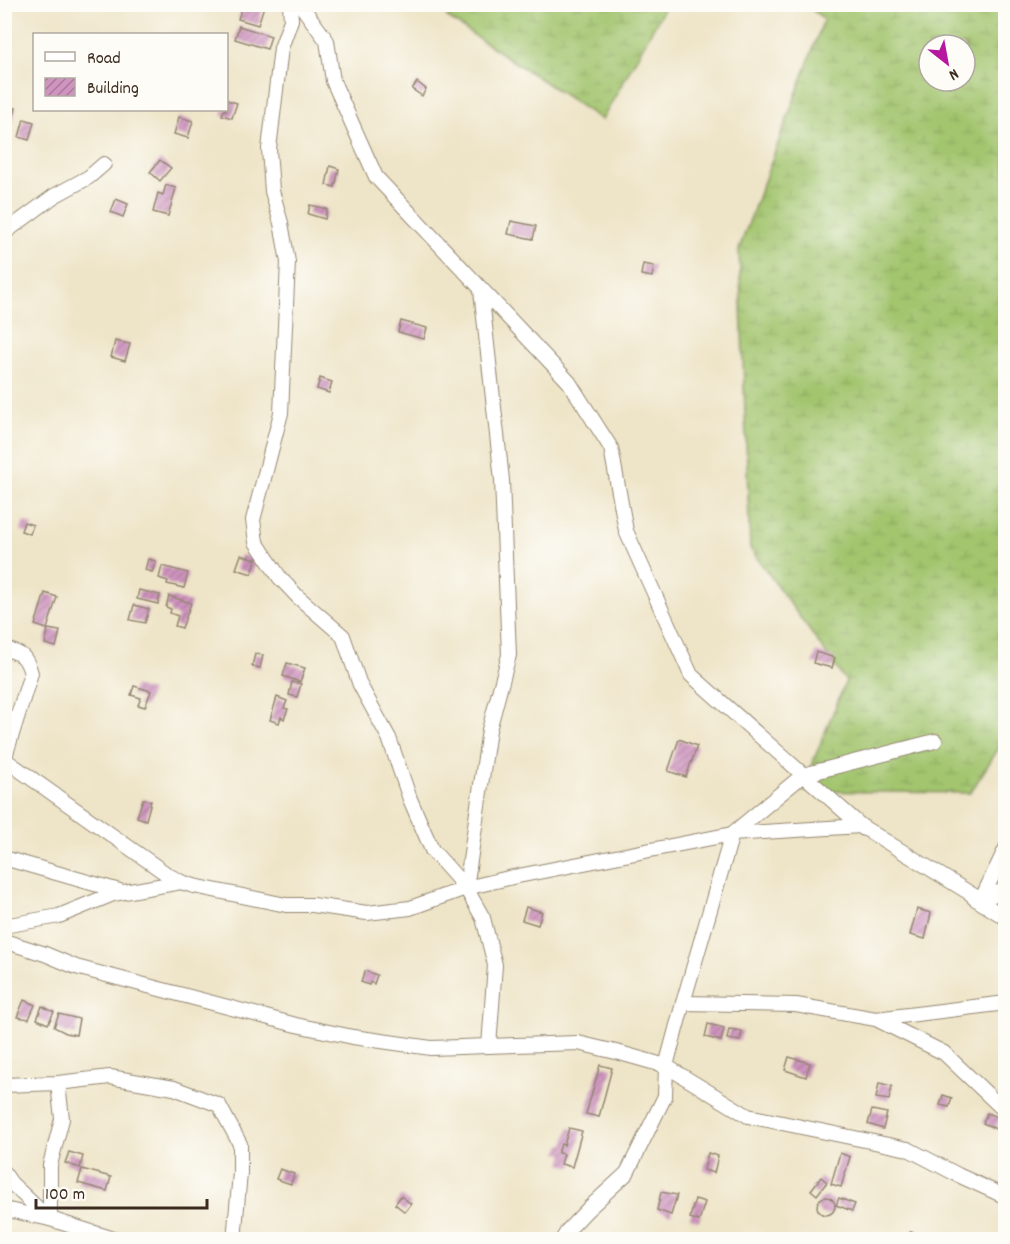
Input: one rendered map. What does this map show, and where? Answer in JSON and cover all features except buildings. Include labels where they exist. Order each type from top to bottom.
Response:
[{"type":"street","points":[[290,4],[291,20],[281,48],[269,149],[273,191],[288,262],[281,413],[253,520],[256,542],[279,578],[343,636],[360,685],[389,738],[410,799],[432,850],[466,888],[483,918],[495,964],[489,1046]]},
{"type":"street","points":[[300,4],[327,41],[333,81],[376,177],[568,382],[611,448],[626,531],[690,675],[861,826],[1005,918]]},
{"type":"street","points":[[4,233],[54,196],[89,177],[104,164]]},
{"type":"street","points":[[466,888],[489,730],[509,655],[502,480],[481,290]]},
{"type":"street","points":[[4,649],[18,652],[27,660],[31,673],[5,759],[168,875],[194,886],[286,904],[313,905],[367,913],[410,908],[466,888],[513,877],[732,834],[861,826],[981,900]]},
{"type":"street","points":[[562,1239],[588,1209],[627,1173],[665,1096],[666,1066],[732,834],[803,775],[934,741]]},
{"type":"street","points":[[981,900],[1005,848]]},
{"type":"street","points":[[6,860],[125,892]]},
{"type":"street","points":[[4,926],[59,916],[113,894],[181,882]]},
{"type":"street","points":[[981,900],[1005,889]]},
{"type":"street","points":[[4,941],[76,967],[353,1037],[431,1047],[578,1043],[620,1053],[666,1066],[748,1116],[908,1149],[1005,1197]]},
{"type":"street","points":[[683,1003],[796,1005],[876,1019],[944,1053],[1005,1112]]},
{"type":"street","points":[[876,1019],[1005,1003]]},
{"type":"street","points":[[4,1085],[58,1083],[110,1077],[174,1088],[219,1105],[240,1144],[240,1173],[234,1239]]},
{"type":"street","points":[[50,1220],[50,1165],[62,1119],[58,1083]]},
{"type":"street","points":[[4,1173],[11,1183],[50,1220]]},
{"type":"street","points":[[4,1209],[117,1239]]},
{"type":"green space","points":[[443,4],[666,5],[602,120],[448,18]]},
{"type":"green space","points":[[806,5],[1005,5],[1006,737],[970,793],[801,791],[846,681],[750,548],[739,249],[824,19]]}]
